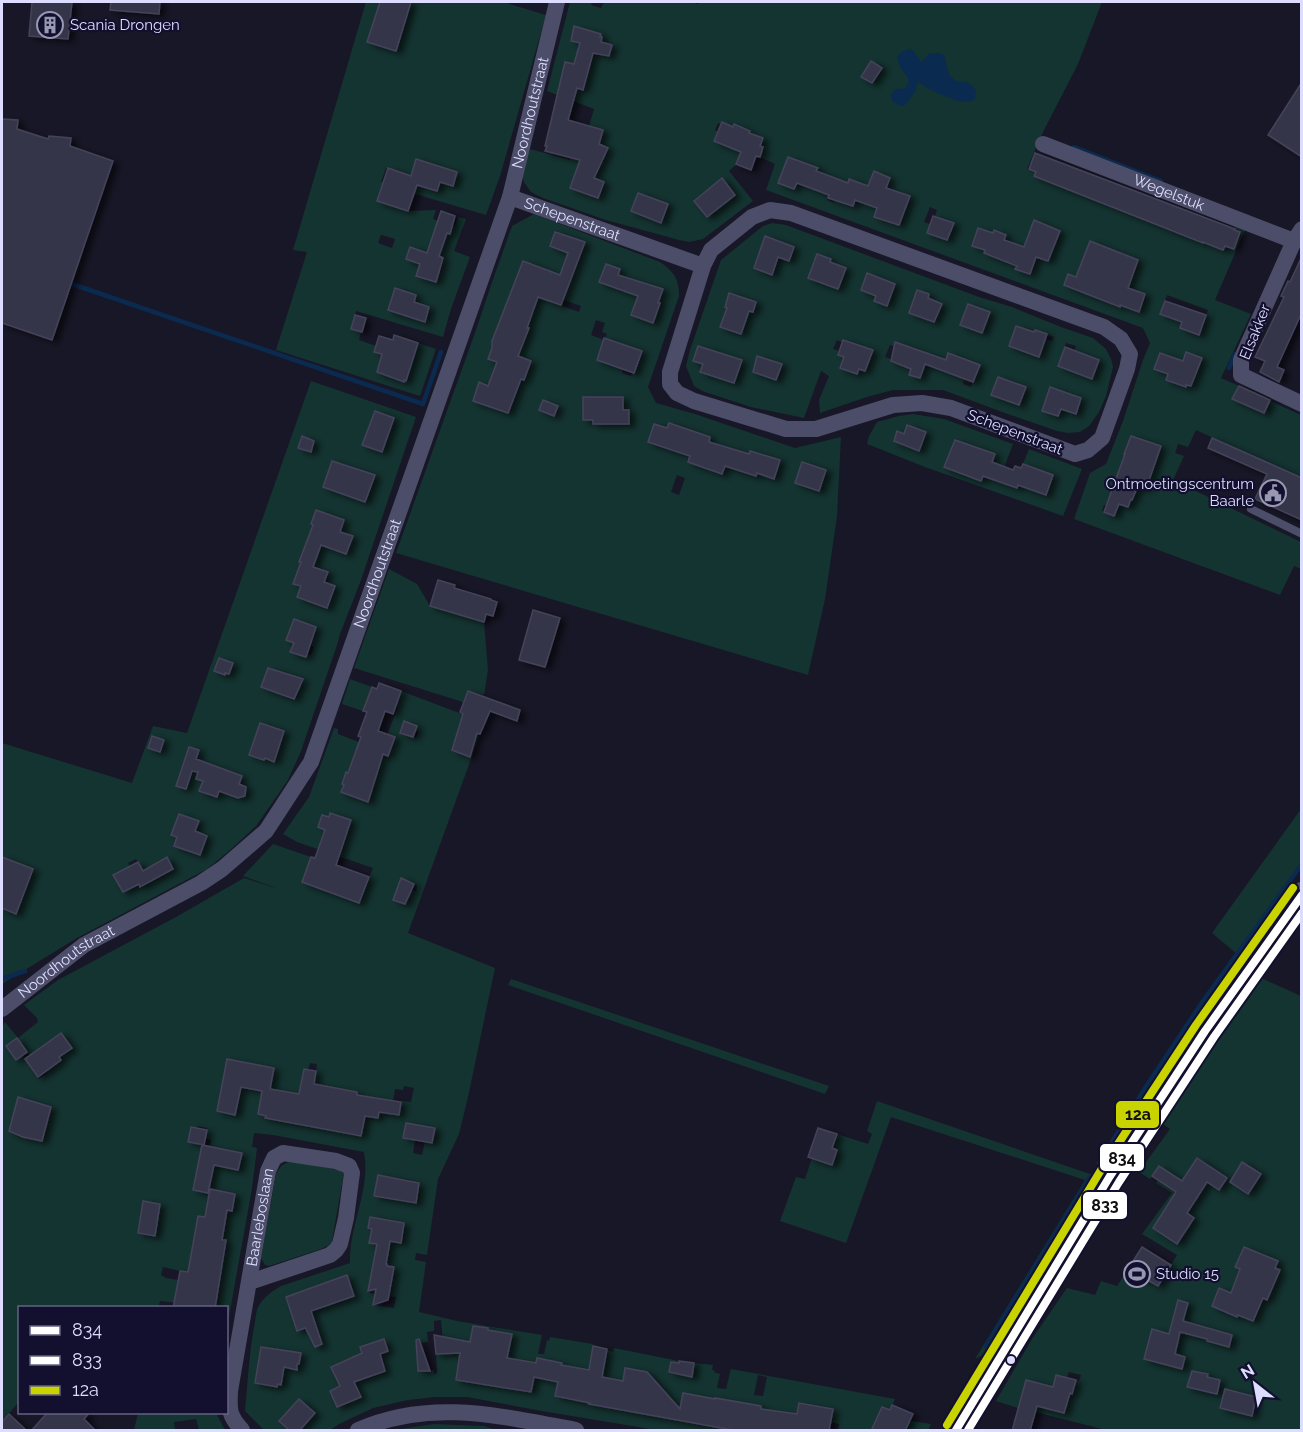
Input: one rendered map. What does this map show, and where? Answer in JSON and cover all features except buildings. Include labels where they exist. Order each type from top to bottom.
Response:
[{"type":"main road","points":[[956,1431],[1110,1176],[1205,1031],[1302,894]]},
{"type":"street","name":"Noordhoutstraat","points":[[2,1009],[84,945],[201,883],[222,869],[266,831],[310,762],[510,197],[557,2]]},
{"type":"street","name":"Wegelstuk","points":[[1043,144],[1298,235]]},
{"type":"street","name":"Schepenstraat","points":[[510,197],[703,266]]},
{"type":"street","name":"Schepenstraat","points":[[770,210],[791,213],[1104,327],[1121,339],[1130,354],[1128,369],[1102,438],[1088,450],[1075,454],[951,408],[922,403],[893,405],[816,429],[786,429],[694,401],[677,393],[670,384],[670,372],[703,266],[711,250],[752,217],[770,210]]},
{"type":"street","name":"Elsakker","points":[[1298,235],[1241,360],[1241,375],[1302,404]]},
{"type":"street","name":"Baarleboslaan","points":[[242,1431],[232,1420],[229,1407],[230,1391],[268,1171],[274,1158],[283,1153],[336,1161],[349,1166],[352,1173],[346,1218],[340,1244],[336,1250],[330,1255],[250,1282]]},
{"type":"street","points":[[358,1431],[397,1416],[429,1412],[465,1412],[520,1425],[576,1431]]},
{"type":"lane","points":[[1251,509],[1302,534]]},
{"type":"green space","points":[[366,2],[503,2],[546,15],[500,176],[486,215],[415,194],[413,198],[382,188],[378,201],[408,211],[436,210],[433,219],[438,221],[432,238],[450,234],[452,225],[455,226],[458,217],[466,219],[454,251],[470,257],[443,337],[356,311],[351,329],[361,332],[359,340],[376,346],[374,352],[383,354],[391,378],[403,382],[406,380],[418,343],[436,349],[420,396],[276,350],[307,252],[293,250]],"holes":[[[417,159],[457,172],[453,186],[440,182],[416,184],[413,192],[381,182],[386,168],[400,172],[399,177],[410,181]],[[381,235],[395,239],[392,248],[378,243]],[[410,248],[443,258],[436,282],[416,276],[420,264],[406,259]],[[396,289],[414,302],[429,307],[425,321]]]},
{"type":"green space","points":[[570,2],[592,2],[591,5],[601,8],[604,2],[692,2],[698,4],[700,2],[1102,2],[1078,64],[1027,169],[1095,199],[1095,201],[1108,206],[1109,204],[1223,250],[1225,246],[1234,249],[1240,233],[1234,230],[1236,226],[1245,230],[1215,300],[1251,314],[1221,378],[1239,386],[1233,399],[1263,413],[1270,401],[1301,415],[1301,487],[1288,472],[1196,430],[1188,447],[1178,444],[1175,453],[1184,456],[1173,480],[1301,542],[1301,569],[1294,566],[1280,595],[1074,519],[1090,473],[1106,464],[1123,421],[1150,343],[1143,328],[766,190],[775,164],[760,157],[763,147],[760,145],[763,138],[734,125],[733,127],[718,123],[715,130],[742,151],[737,164],[729,171],[753,201],[703,239],[689,242],[679,240],[606,220],[543,198],[531,192],[524,182],[522,174],[530,149],[570,160],[573,147],[589,126],[594,109],[547,91]],"holes":[[[575,27],[600,34],[599,42],[611,45],[609,56],[571,41]],[[589,68],[584,90],[560,84]],[[788,157],[818,168],[810,188],[797,183],[778,183]],[[835,178],[848,183],[850,179],[867,186],[861,202],[855,200],[852,206],[835,200],[834,203],[827,200]],[[722,179],[735,195],[707,217],[694,200]],[[892,190],[909,196],[899,225],[874,217],[879,204],[886,206]],[[638,193],[668,204],[660,223],[644,217],[645,213],[631,210]],[[930,207],[937,210],[935,216],[954,223],[947,240],[927,233],[930,224],[924,222]],[[978,228],[993,233],[994,230],[1005,235],[998,258],[984,253],[985,250],[972,246]],[[1028,238],[1036,257],[1030,274],[1016,269]],[[1081,265],[1083,266],[1098,285],[1093,297],[1064,285],[1068,274],[1079,278],[1078,271]],[[1120,281],[1129,284],[1128,288],[1145,294],[1139,312],[1120,305],[1119,307],[1112,304]],[[1167,295],[1208,310],[1198,335],[1180,328],[1182,322],[1160,314]],[[1186,352],[1202,358],[1198,368],[1192,366],[1168,374],[1154,369],[1160,353],[1183,361]],[[1131,436],[1161,447],[1124,454]],[[1119,471],[1136,491],[1128,507],[1119,504],[1114,516],[1102,511],[1106,505]]]},
{"type":"green space","points":[[534,214],[660,262],[672,272],[677,280],[679,296],[648,387],[656,403],[795,448],[841,437],[837,516],[825,599],[808,675],[396,553],[512,226]],"holes":[[[555,232],[585,242],[578,261],[567,257],[568,253],[550,246]],[[523,261],[540,268],[516,282],[515,282]],[[564,265],[575,269],[568,287],[557,282]],[[620,270],[613,287],[599,282]],[[635,281],[663,289],[653,323],[631,315],[638,297],[630,293]],[[510,294],[535,304],[523,326],[529,328],[497,329]],[[558,298],[581,306],[579,312],[556,304]],[[596,320],[605,323],[602,332],[607,334],[605,338],[641,351],[631,376],[622,373],[623,369],[597,360],[604,340],[591,335]],[[490,354],[531,361],[524,379],[520,380],[497,362],[488,359]],[[479,383],[515,395],[508,413],[473,401]],[[583,397],[623,397],[623,410],[629,410],[629,424],[593,424],[593,420],[583,420]],[[543,400],[558,406],[554,415],[539,410]],[[654,424],[667,428],[672,450],[648,442]],[[709,442],[730,449],[722,473],[688,462]],[[750,451],[779,460],[774,478],[757,473],[756,476],[743,471]],[[802,462],[826,470],[819,491],[795,483]],[[677,475],[685,478],[679,495],[671,492]]]},
{"type":"green space","points":[[772,223],[786,225],[1093,338],[1106,349],[1113,367],[1106,396],[1099,412],[1089,426],[1080,432],[1068,433],[943,390],[893,390],[820,413],[819,400],[829,376],[821,371],[804,418],[751,407],[702,391],[694,386],[686,366],[721,260],[763,226]],"holes":[[[765,236],[794,247],[789,260],[778,257],[772,274],[754,268]],[[817,254],[831,259],[830,263],[846,268],[838,289],[808,278]],[[917,290],[929,294],[928,298],[942,304],[933,322],[913,315],[910,310]],[[730,293],[756,302],[753,312],[749,311],[741,334],[720,327],[725,312],[728,308],[725,307]],[[968,304],[990,312],[982,333],[960,325]],[[1016,326],[1054,337],[1052,341],[1045,339],[1039,357],[1009,346]],[[837,340],[856,344],[865,352],[857,374],[840,368],[844,357],[838,355],[839,351],[833,349]],[[1066,343],[1076,346],[1074,351],[1099,360],[1092,379],[1058,366]],[[890,345],[928,354],[919,378],[909,375],[911,369],[891,362],[891,359],[885,357]],[[698,346],[741,360],[734,383],[700,371],[703,364],[693,361]],[[948,353],[980,365],[971,387],[963,384],[964,379],[942,370]],[[1051,387],[1081,398],[1076,414],[1061,409],[1058,416],[1042,410]]]},
{"type":"green space","points":[[311,381],[416,417],[301,751],[288,780],[256,826],[207,869],[77,938],[2,984],[2,743],[132,783],[153,726],[187,733]],"holes":[[[375,411],[394,418],[382,452],[363,446]],[[301,437],[314,441],[311,452],[298,448]],[[344,464],[374,475],[365,502],[334,491]],[[316,510],[344,520],[339,534],[353,536],[347,553],[321,545],[311,524]],[[301,563],[328,572],[324,582],[335,586],[332,595],[327,594],[326,597],[330,599],[327,608],[297,597],[301,587],[293,583]],[[294,619],[316,627],[310,645],[314,647],[311,655],[291,651],[294,643],[286,640]],[[269,668],[303,679],[293,700],[262,688]],[[152,736],[164,740],[160,752],[148,748]],[[209,764],[242,776],[239,784],[245,787],[245,796],[239,798],[219,791],[216,797],[200,791],[203,781],[196,778],[200,766]],[[179,814],[198,821],[195,831],[207,836],[200,855],[171,835]],[[136,859],[150,883],[141,888],[139,884],[123,892],[114,875],[130,867],[128,863]]]},
{"type":"green space","points":[[913,414],[944,419],[1013,444],[999,481],[1046,495],[1053,476],[1023,464],[1029,449],[1082,469],[1063,516],[867,444],[877,422]],"holes":[[[907,425],[926,432],[919,451],[894,441],[897,431],[904,434]],[[955,440],[994,454],[947,460]]]},
{"type":"green space","points":[[389,569],[417,584],[430,606],[484,622],[488,670],[484,695],[468,691],[463,702],[354,668]]},
{"type":"green space","points":[[350,679],[372,687],[363,711],[342,704]]},
{"type":"green space","points":[[401,691],[486,723],[482,730],[471,726],[459,727],[457,733],[475,739],[477,733],[480,734],[408,933],[495,968],[459,1134],[438,1179],[427,1255],[416,1253],[415,1260],[426,1262],[419,1312],[457,1321],[542,1335],[538,1354],[544,1354],[547,1340],[549,1341],[550,1337],[593,1344],[592,1346],[613,1352],[614,1348],[679,1361],[677,1371],[692,1374],[694,1363],[713,1365],[712,1370],[720,1374],[717,1388],[726,1389],[731,1369],[895,1399],[890,1410],[882,1407],[875,1423],[891,1430],[838,1430],[839,1424],[830,1422],[832,1409],[817,1406],[812,1430],[783,1412],[770,1410],[739,1430],[656,1430],[467,1397],[435,1397],[373,1408],[330,1430],[264,1430],[245,1411],[256,1313],[262,1301],[281,1286],[350,1263],[353,1235],[365,1180],[365,1166],[364,1152],[254,1133],[252,1147],[257,1148],[252,1188],[228,1322],[228,1306],[160,1301],[159,1306],[18,1306],[18,1403],[2,1421],[2,1027],[5,1022],[18,1038],[38,1022],[24,1005],[58,980],[244,878],[279,889],[243,876],[273,844],[311,857],[302,882],[359,903],[373,868],[297,842],[283,834],[309,797],[334,728],[338,729],[338,734],[388,756],[383,745],[398,707],[396,706]],"holes":[[[405,721],[417,726],[415,731],[419,732],[416,738],[400,732]],[[346,772],[374,783],[368,801],[342,784]],[[331,813],[351,820],[341,849],[320,842],[325,830],[318,827],[323,815],[329,817]],[[401,879],[417,885],[416,891],[411,890],[405,904],[393,900]],[[61,1033],[72,1047],[59,1057],[61,1060],[39,1079],[22,1055],[17,1039],[30,1056]],[[227,1059],[248,1088],[241,1087],[235,1114],[217,1111]],[[310,1063],[317,1064],[314,1082],[302,1078],[304,1070],[308,1070]],[[313,1084],[327,1130],[306,1126]],[[404,1086],[414,1088],[411,1102],[401,1101],[399,1115],[391,1114],[395,1089],[403,1090]],[[261,1094],[291,1122],[266,1118],[258,1114]],[[355,1094],[381,1099],[365,1116],[361,1136],[348,1134]],[[18,1098],[51,1107],[47,1123],[14,1114]],[[406,1123],[435,1128],[432,1143],[425,1142],[422,1155],[413,1153],[415,1140],[403,1138]],[[12,1125],[44,1133],[42,1141],[23,1137],[10,1131]],[[198,1126],[207,1128],[205,1138],[211,1140],[210,1146],[188,1142],[191,1128]],[[202,1145],[242,1153],[238,1170],[214,1165]],[[378,1175],[419,1183],[416,1203],[374,1196]],[[211,1189],[235,1194],[232,1210],[227,1210],[224,1224]],[[143,1201],[160,1204],[154,1235],[138,1233]],[[371,1217],[404,1223],[401,1243],[390,1241],[389,1246],[370,1243]],[[194,1238],[225,1240],[190,1261]],[[387,1264],[387,1266],[394,1267],[389,1296],[396,1297],[394,1308],[374,1305],[375,1294],[369,1293],[371,1282]],[[163,1267],[180,1271],[178,1280],[161,1275]],[[347,1275],[354,1296],[325,1306],[319,1285]],[[304,1291],[315,1325],[298,1331],[286,1297]],[[441,1320],[443,1341],[439,1354],[436,1354],[437,1373],[434,1374],[434,1370],[418,1371],[417,1343],[428,1342],[427,1332],[434,1331],[434,1321]],[[384,1339],[388,1351],[380,1354],[385,1371],[370,1376],[360,1347]],[[262,1347],[300,1355],[296,1369],[284,1367],[280,1385],[278,1384],[277,1387],[255,1383]],[[460,1357],[488,1369],[485,1385],[456,1380]],[[347,1360],[361,1397],[337,1407],[330,1391],[340,1386],[331,1367]],[[554,1361],[561,1363],[573,1399],[556,1396],[558,1382],[551,1380]],[[758,1375],[767,1377],[763,1396],[754,1395]],[[594,1376],[623,1381],[619,1409],[590,1404]]]},
{"type":"green space","points":[[1301,809],[1301,868],[1237,954],[1212,933]]},
{"type":"green space","points":[[1261,978],[1301,996],[1301,1430],[1106,1430],[1035,1412],[1037,1406],[1064,1413],[1067,1392],[1072,1394],[1076,1380],[1079,1381],[1081,1375],[1069,1372],[1067,1378],[1056,1375],[1053,1387],[1026,1380],[1018,1408],[996,1401],[1032,1339],[1067,1288],[1095,1295],[1101,1281],[1117,1286],[1126,1272],[1141,1281],[1144,1278],[1158,1286],[1177,1255],[1142,1234],[1172,1193],[1156,1183],[1158,1180],[1163,1183],[1169,1173],[1159,1166],[1150,1179],[1139,1172],[1170,1129],[1160,1122],[1242,1000],[1248,1000]],"holes":[[[1197,1159],[1219,1190],[1207,1182],[1197,1197]],[[1242,1162],[1261,1174],[1248,1194],[1233,1184],[1240,1175],[1236,1172]],[[1170,1203],[1177,1243],[1153,1228]],[[1243,1247],[1278,1261],[1275,1268],[1280,1270],[1267,1300],[1254,1295],[1260,1305],[1253,1321],[1212,1306],[1219,1288],[1231,1293],[1236,1279],[1247,1272],[1235,1267]],[[1173,1319],[1232,1335],[1229,1347],[1207,1341],[1207,1339],[1170,1329]],[[1152,1329],[1179,1338],[1175,1354],[1185,1357],[1181,1369]],[[1200,1372],[1207,1374],[1207,1377],[1220,1380],[1216,1394],[1188,1387],[1196,1384]]]},
{"type":"green space","points":[[511,979],[829,1086],[825,1094],[508,985]]},
{"type":"green space","points":[[877,1101],[1090,1174],[1095,1178],[997,1341],[989,1352],[975,1359],[1085,1180],[891,1117],[846,1243],[780,1221],[796,1177],[805,1179],[812,1158],[832,1165],[837,1150],[832,1148],[837,1134],[868,1144],[872,1134],[867,1131]]},
{"type":"green space","points":[[292,1161],[339,1170],[343,1173],[332,1241],[321,1249],[269,1266],[265,1265],[261,1258],[276,1174],[282,1165]]},
{"type":"green space","points":[[138,1414],[217,1414],[225,1430],[199,1430],[196,1419],[174,1422],[175,1429],[172,1430],[134,1430]]},
{"type":"green space","points":[[911,1421],[931,1424],[928,1430],[905,1430]]},
{"type":"green space","points":[[434,1424],[484,1426],[497,1430],[394,1430]]},
{"type":"water","points":[[913,50],[921,62],[930,53],[944,55],[950,76],[973,86],[976,91],[975,99],[965,102],[954,99],[918,82],[915,92],[904,106],[892,101],[892,92],[904,89],[908,83],[908,78],[900,67],[897,57],[901,52]]},
{"type":"waterway","points":[[1074,147],[1161,181]]},
{"type":"waterway","points":[[66,282],[423,404],[441,352]]},
{"type":"waterway","points":[[1229,368],[1235,354]]},
{"type":"waterway","points":[[1099,1163],[1203,1001],[1302,864]]},
{"type":"waterway","points":[[2,979],[25,971]]},
{"type":"waterway","points":[[986,1346],[1090,1177]]},
{"type":"transit line","name":"12a","points":[[947,1425],[1101,1170],[1196,1025],[1293,888]]},
{"type":"transit line","name":"834","points":[[956,1430],[1110,1176],[1205,1031],[1302,895]]},
{"type":"transit line","name":"833","points":[[968,1430],[1119,1182],[1214,1037],[1302,913]]},
{"type":"place","name":"Scania Drongen","points":[[50,25]]},
{"type":"place","name":"Ontmoetingscentrum Baarle","points":[[1273,493]]},
{"type":"place","name":"Studio 15","points":[[1137,1274]]}]
